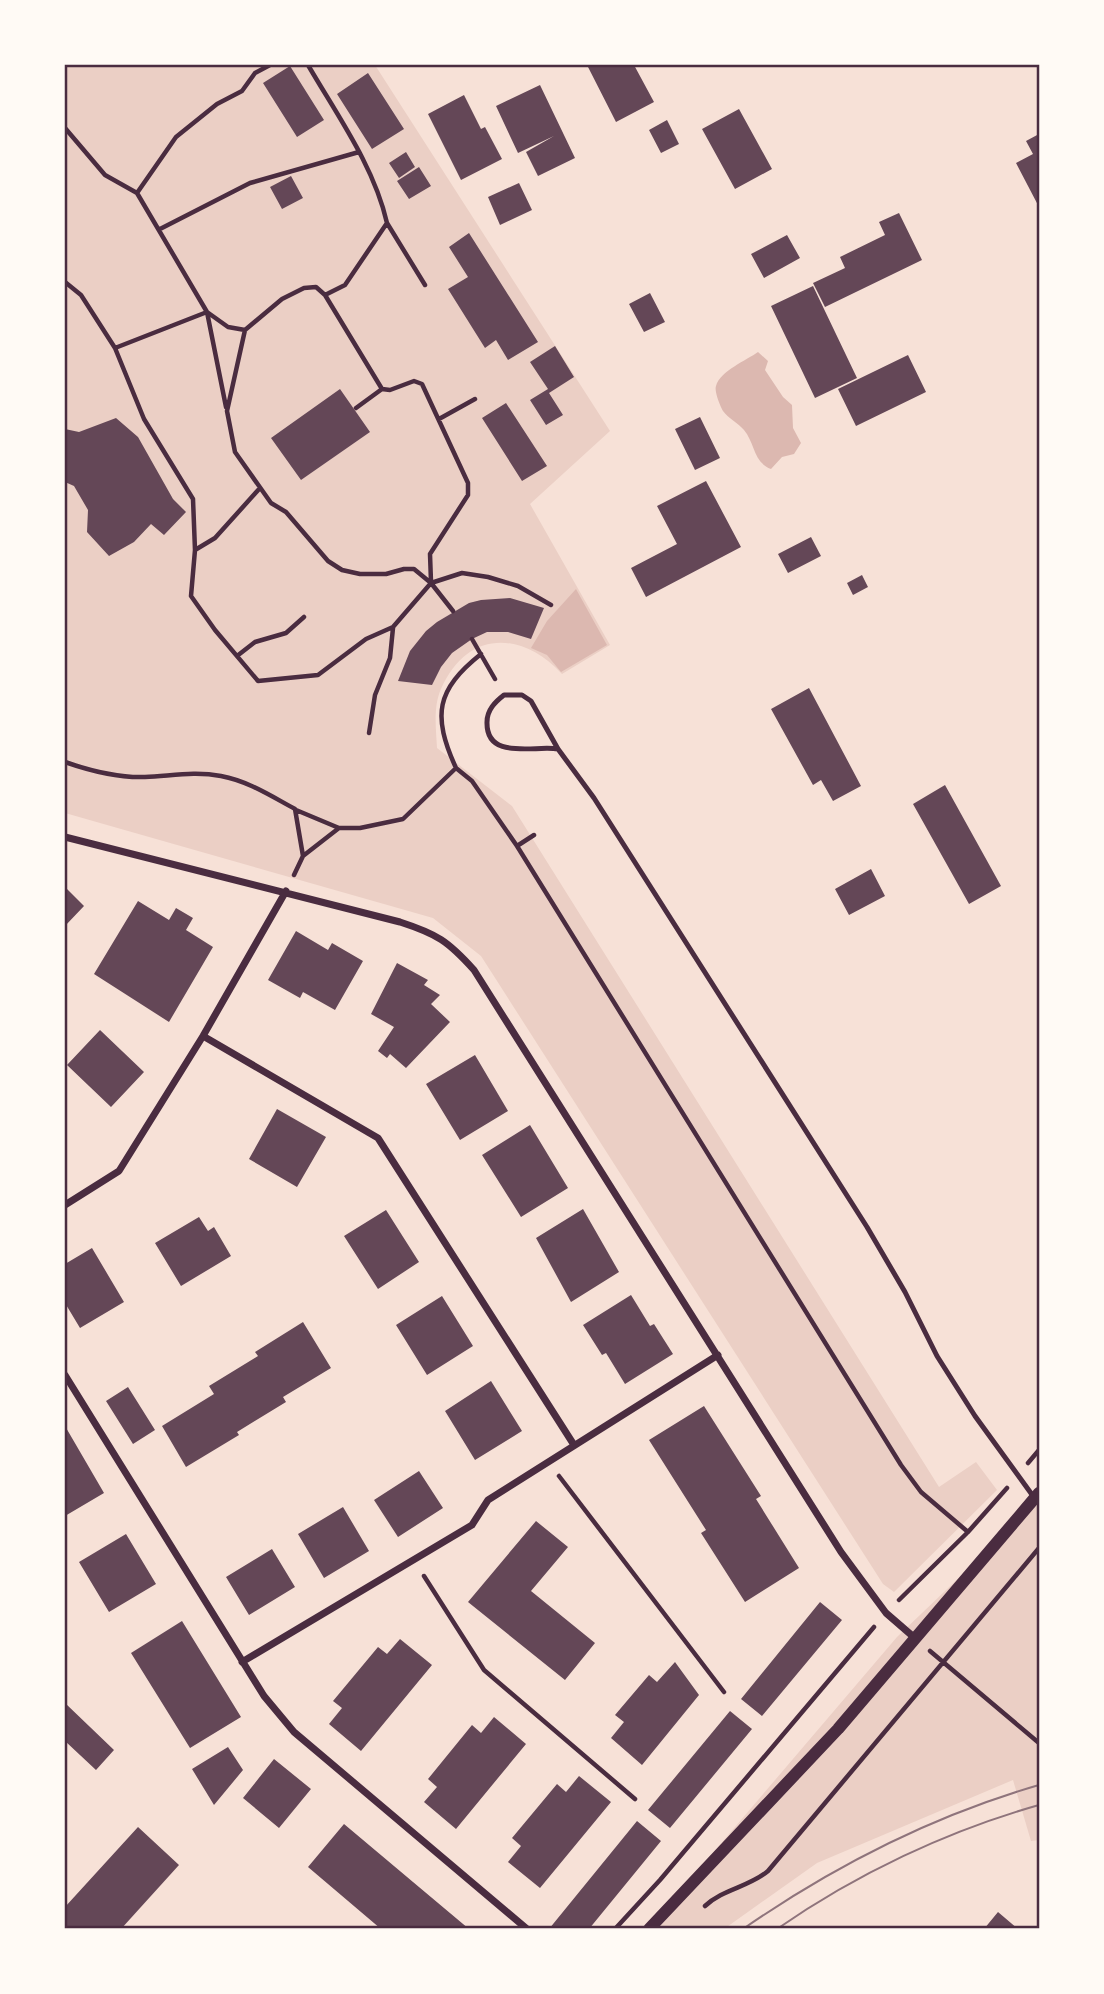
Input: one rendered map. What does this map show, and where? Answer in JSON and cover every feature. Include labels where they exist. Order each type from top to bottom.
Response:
[{"type":"street","points":[[65,837],[145,859],[286,891],[411,926],[432,933],[454,947],[474,970],[841,1552],[886,1613],[916,1639]]},
{"type":"street","points":[[65,1205],[119,1171],[203,1036],[286,891]]},
{"type":"street","points":[[203,1036],[378,1138],[574,1445]]},
{"type":"street","points":[[242,1662],[472,1525],[488,1500],[718,1354]]},
{"type":"street","points":[[65,1375],[242,1662],[264,1696],[294,1732],[527,1929]]},
{"type":"street","points":[[649,1929],[833,1735],[1037,1495]]},
{"type":"lane","points":[[558,749],[544,747],[510,750],[499,746],[487,730],[486,719],[490,709],[504,695],[522,695],[531,701],[558,749],[594,798],[867,1227],[905,1292],[937,1356],[975,1416],[1037,1495]]},
{"type":"path","points":[[136,193],[176,137],[218,104],[242,92],[255,73],[270,65]]},
{"type":"path","points":[[308,65],[359,152],[382,202],[387,223],[425,285]]},
{"type":"path","points":[[65,128],[106,175],[136,193],[160,229],[207,312],[235,452],[271,503],[286,512],[328,561],[342,570],[373,574],[414,569],[431,583],[453,611]]},
{"type":"path","points":[[160,229],[250,183],[359,152]]},
{"type":"path","points":[[325,295],[345,285],[387,223]]},
{"type":"path","points":[[65,282],[82,295],[116,348],[144,419],[193,499],[195,550],[191,596],[258,681],[317,675],[366,639],[393,627],[431,583],[462,573],[518,586],[551,605]]},
{"type":"path","points":[[227,411],[245,330],[282,299],[304,288],[316,288],[325,295],[382,389]]},
{"type":"path","points":[[207,312],[228,327],[245,330]]},
{"type":"path","points":[[116,348],[207,312]]},
{"type":"path","points":[[356,408],[382,389],[390,390],[414,381],[422,384],[468,483],[468,495],[430,554],[431,583]]},
{"type":"path","points":[[439,419],[475,399]]},
{"type":"path","points":[[195,550],[215,538],[260,488]]},
{"type":"path","points":[[237,656],[256,642],[286,633],[304,617]]},
{"type":"path","points":[[369,733],[375,695],[390,658],[393,627]]},
{"type":"path","points":[[472,639],[504,695]]},
{"type":"path","points":[[481,654],[453,680],[441,711],[444,741],[456,768],[472,781],[517,846],[901,1465],[922,1492],[968,1532]]},
{"type":"path","points":[[65,762],[97,773],[143,777],[188,773],[222,776],[256,787],[295,809],[339,828],[360,828],[403,819],[456,768]]},
{"type":"path","points":[[295,809],[303,856],[339,828]]},
{"type":"path","points":[[517,846],[534,835]]},
{"type":"path","points":[[548,1462],[724,1692]]},
{"type":"path","points":[[615,1929],[660,1880],[886,1613],[968,1532],[1018,1474]]},
{"type":"path","points":[[698,1913],[714,1897],[757,1881],[768,1871],[1039,1548]]},
{"type":"path","points":[[414,1561],[484,1670],[635,1799]]},
{"type":"path","points":[[916,1639],[1039,1743]]},
{"type":"shaded area","points":[[65,65],[375,65],[610,431],[530,504],[610,645],[562,674],[529,649],[496,643],[480,647],[465,656],[452,670],[438,696],[437,748],[512,806],[939,1487],[976,1462],[997,1490],[894,1592],[883,1584],[481,956],[433,918],[65,813]]},
{"type":"shaded area","points":[[758,352],[768,361],[765,370],[783,397],[792,405],[793,428],[801,443],[794,454],[782,457],[771,469],[757,457],[744,430],[723,411],[716,391],[723,375]]},
{"type":"shaded area","points":[[576,589],[607,645],[561,672],[547,655],[531,648],[547,621]]},
{"type":"shaded area","points":[[1039,1501],[1039,1840],[1031,1841],[1013,1780],[817,1863],[724,1929],[648,1929],[897,1637]]},
{"type":"building","points":[[587,65],[634,65],[654,102],[616,122]]},
{"type":"building","points":[[290,66],[324,120],[297,137],[263,83]]},
{"type":"building","points":[[368,73],[404,129],[372,149],[337,94]]},
{"type":"building","points":[[540,85],[575,158],[538,176],[526,152],[554,136],[518,153],[496,106]]},
{"type":"building","points":[[464,95],[481,129],[485,127],[502,159],[461,180],[428,114]]},
{"type":"building","points":[[739,109],[772,169],[735,189],[702,129]]},
{"type":"building","points":[[667,120],[679,144],[661,153],[649,130]]},
{"type":"building","points":[[1039,134],[1039,207],[1016,163],[1033,154],[1026,141]]},
{"type":"building","points":[[406,152],[415,167],[399,178],[389,163]]},
{"type":"building","points":[[419,167],[431,186],[409,199],[397,181]]},
{"type":"building","points":[[291,176],[303,198],[282,209],[270,187]]},
{"type":"building","points":[[519,183],[532,210],[500,225],[488,197]]},
{"type":"building","points":[[899,213],[922,260],[825,307],[813,283],[845,268],[840,257],[885,235],[879,222]]},
{"type":"building","points":[[469,233],[538,342],[508,360],[496,340],[485,348],[448,289],[468,277],[449,247]]},
{"type":"building","points":[[787,235],[800,258],[764,278],[751,254]]},
{"type":"building","points":[[813,286],[857,378],[815,398],[771,306]]},
{"type":"building","points":[[650,293],[665,322],[644,332],[629,304]]},
{"type":"building","points":[[555,346],[574,377],[549,393],[563,415],[546,425],[530,400],[548,389],[530,362]]},
{"type":"building","points":[[908,355],[926,392],[856,426],[838,389]]},
{"type":"building","points":[[340,389],[370,432],[301,480],[271,438]]},
{"type":"building","points":[[506,403],[547,466],[522,481],[482,418]]},
{"type":"building","points":[[700,417],[720,458],[695,470],[675,429]]},
{"type":"building","points":[[116,418],[138,437],[173,499],[186,512],[164,535],[151,524],[134,542],[109,556],[87,532],[88,510],[74,486],[65,482],[65,429],[79,432]]},
{"type":"building","points":[[706,481],[741,547],[646,597],[631,568],[677,544],[657,506]]},
{"type":"building","points":[[811,537],[821,556],[788,573],[778,554]]},
{"type":"building","points":[[862,575],[868,587],[853,595],[847,583]]},
{"type":"building","points":[[510,598],[544,608],[531,639],[508,632],[487,632],[452,653],[432,685],[398,681],[410,651],[437,622],[469,603]]},
{"type":"building","points":[[809,688],[861,786],[833,801],[821,780],[813,785],[771,709]]},
{"type":"building","points":[[945,785],[1001,886],[969,904],[913,804]]},
{"type":"building","points":[[871,869],[885,896],[849,915],[835,889]]},
{"type":"building","points":[[65,887],[84,906],[65,926]]},
{"type":"building","points":[[138,901],[169,920],[176,908],[193,918],[186,930],[213,947],[169,1022],[94,974]]},
{"type":"building","points":[[296,931],[328,950],[332,943],[363,961],[335,1010],[303,992],[300,998],[268,980]]},
{"type":"building","points":[[397,963],[428,980],[424,985],[440,995],[431,1004],[450,1022],[406,1068],[390,1054],[387,1058],[378,1051],[394,1027],[371,1014]]},
{"type":"building","points":[[100,1030],[144,1072],[111,1107],[67,1065]]},
{"type":"building","points":[[475,1055],[508,1111],[460,1140],[426,1084]]},
{"type":"building","points":[[277,1109],[326,1137],[297,1187],[249,1159]]},
{"type":"building","points":[[530,1125],[568,1188],[521,1217],[482,1155]]},
{"type":"building","points":[[583,1209],[619,1272],[571,1302],[536,1238]]},
{"type":"building","points":[[386,1210],[419,1262],[378,1289],[344,1236]]},
{"type":"building","points":[[199,1217],[208,1231],[214,1227],[231,1256],[181,1286],[155,1243]]},
{"type":"building","points":[[92,1248],[124,1302],[80,1328],[65,1303],[65,1264]]},
{"type":"building","points":[[631,1295],[650,1326],[654,1324],[673,1354],[625,1384],[606,1353],[602,1355],[583,1325]]},
{"type":"building","points":[[442,1296],[473,1346],[427,1375],[396,1325]]},
{"type":"building","points":[[303,1322],[331,1368],[283,1397],[286,1402],[237,1432],[239,1435],[186,1467],[162,1426],[214,1394],[209,1386],[258,1356],[255,1352]]},
{"type":"building","points":[[491,1381],[522,1431],[475,1460],[445,1411]]},
{"type":"building","points":[[128,1387],[155,1430],[133,1444],[106,1401]]},
{"type":"building","points":[[704,1406],[761,1496],[756,1499],[799,1568],[745,1602],[701,1533],[706,1530],[649,1440]]},
{"type":"building","points":[[65,1426],[104,1493],[65,1516]]},
{"type":"building","points":[[419,1471],[443,1508],[398,1537],[374,1500]]},
{"type":"building","points":[[343,1507],[369,1551],[324,1578],[298,1534]]},
{"type":"building","points":[[536,1521],[568,1547],[531,1591],[595,1643],[565,1680],[468,1602]]},
{"type":"building","points":[[126,1534],[156,1584],[109,1612],[79,1562]]},
{"type":"building","points":[[272,1549],[295,1587],[249,1615],[226,1577]]},
{"type":"building","points":[[820,1602],[842,1620],[762,1716],[741,1699]]},
{"type":"building","points":[[182,1621],[241,1717],[190,1748],[131,1653]]},
{"type":"building","points":[[400,1639],[432,1665],[361,1751],[329,1724],[342,1708],[333,1701],[378,1647],[387,1654]]},
{"type":"building","points":[[675,1662],[699,1695],[642,1765],[611,1738],[624,1722],[615,1715],[649,1675],[657,1682]]},
{"type":"building","points":[[65,1703],[114,1750],[96,1770],[65,1741]]},
{"type":"building","points":[[730,1711],[752,1729],[670,1828],[648,1810]]},
{"type":"building","points":[[494,1717],[526,1744],[456,1829],[424,1802],[437,1787],[428,1779],[472,1725],[481,1733]]},
{"type":"building","points":[[228,1747],[243,1770],[214,1805],[192,1769]]},
{"type":"building","points":[[274,1759],[311,1789],[279,1828],[243,1798]]},
{"type":"building","points":[[579,1776],[611,1802],[540,1888],[508,1862],[521,1846],[512,1838],[557,1784],[566,1792]]},
{"type":"building","points":[[637,1821],[661,1841],[589,1929],[549,1929]]},
{"type":"building","points":[[344,1824],[469,1929],[381,1929],[308,1867]]},
{"type":"building","points":[[138,1827],[179,1865],[121,1929],[65,1929],[65,1907]]},
{"type":"building","points":[[998,1912],[1018,1929],[984,1929]]},
{"type":"tram line","points":[[743,1929],[813,1884],[885,1845],[960,1812],[1039,1785]]},
{"type":"tram line","points":[[777,1929],[838,1890],[903,1856],[970,1828],[1039,1805]]}]
